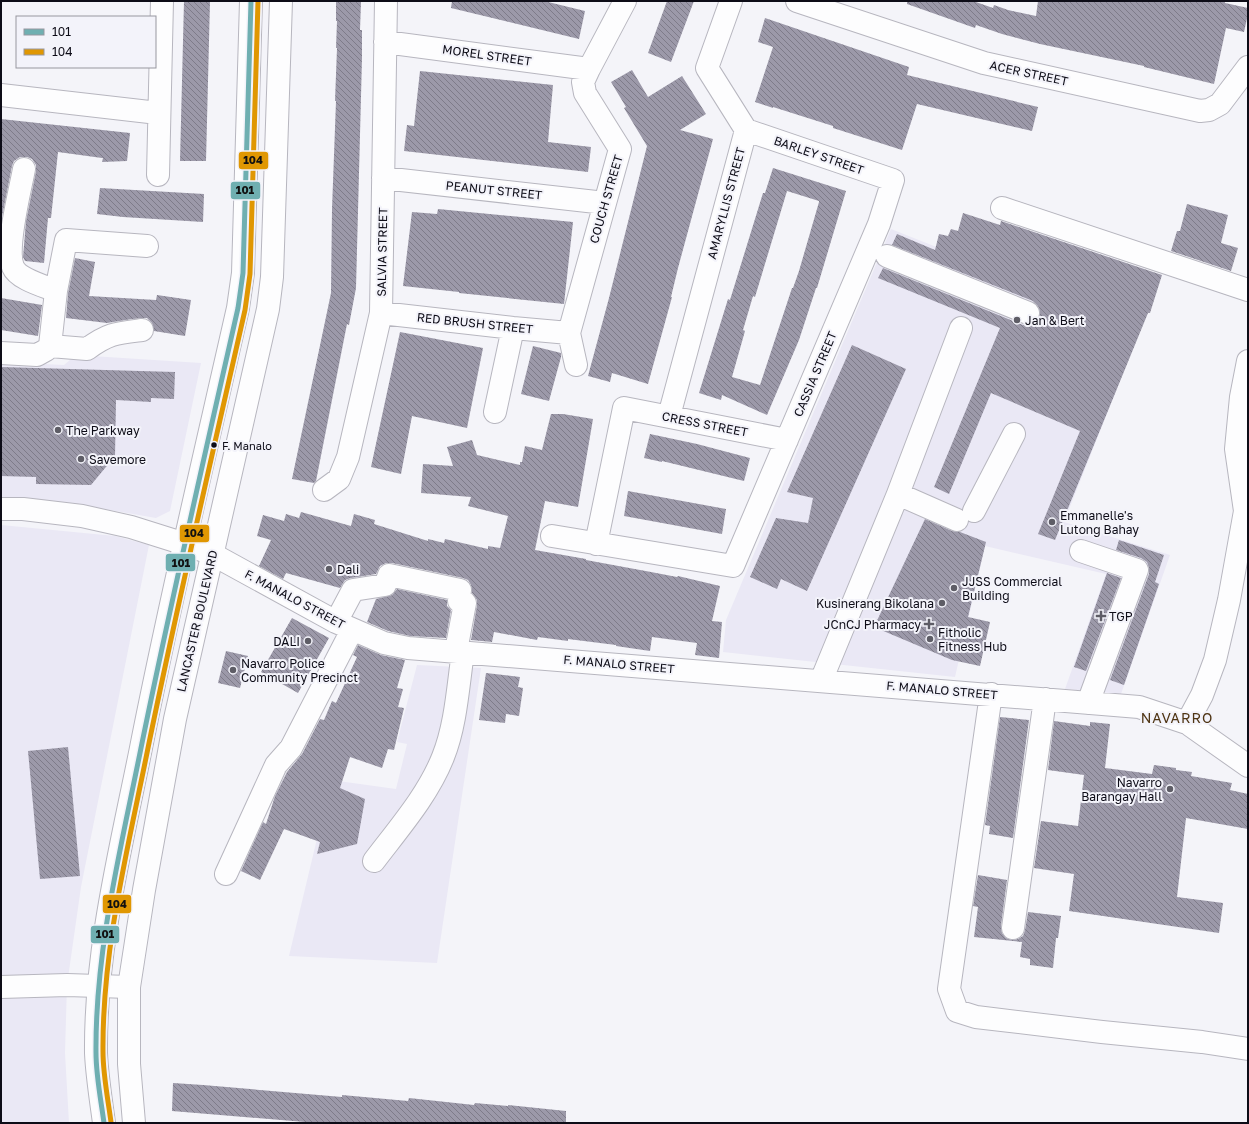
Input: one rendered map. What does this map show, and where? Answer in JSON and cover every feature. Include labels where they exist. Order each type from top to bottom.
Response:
[{"type":"street","points":[[158,175],[158,113],[162,1]]},
{"type":"street","points":[[104,1123],[96,1054],[99,986],[103,943],[113,884],[148,714],[238,308],[243,273],[251,1]]},
{"type":"street","name":"LANCASTER BOULEVARD","points":[[134,1123],[129,1064],[129,987],[144,890],[175,719],[268,309],[272,277],[281,1]]},
{"type":"street","name":"SALVIA STREET","points":[[324,490],[338,479],[348,457],[382,313],[386,1]]},
{"type":"street","name":"COUCH STREET","points":[[576,365],[569,333],[620,149],[585,93],[583,82],[625,1]]},
{"type":"street","points":[[731,1],[707,68],[746,130]]},
{"type":"street","name":"ACER STREET","points":[[797,1],[984,64],[1200,111],[1209,110],[1220,104],[1248,67]]},
{"type":"street","name":"MOREL STREET","points":[[385,42],[589,69]]},
{"type":"street","points":[[1,95],[158,113]]},
{"type":"street","name":"BARLEY STREET","points":[[746,130],[893,180]]},
{"type":"street","name":"AMARYLLIS STREET","points":[[669,416],[746,130]]},
{"type":"street","points":[[24,169],[10,245],[13,268],[24,278],[56,291]]},
{"type":"street","name":"PEANUT STREET","points":[[383,178],[605,202]]},
{"type":"street","name":"CASSIA STREET","points":[[596,544],[733,566],[880,224],[893,180]]},
{"type":"street","points":[[1002,208],[1248,290]]},
{"type":"street","points":[[1,353],[36,355],[46,350],[50,346],[56,291],[66,240],[147,246]]},
{"type":"street","points":[[886,256],[1028,313]]},
{"type":"street","name":"RED BRUSH STREET","points":[[382,313],[569,333]]},
{"type":"street","points":[[496,412],[513,328]]},
{"type":"street","points":[[821,681],[898,494],[961,328]]},
{"type":"street","points":[[50,346],[88,349],[99,340],[111,334],[142,330]]},
{"type":"street","points":[[1187,723],[1202,694],[1215,660],[1229,600],[1245,511],[1236,449],[1241,397],[1248,362]]},
{"type":"street","name":"CRESS STREET","points":[[596,544],[624,408],[786,440]]},
{"type":"street","points":[[898,494],[966,516],[1014,434]]},
{"type":"street","name":"F. MANALO STREET","points":[[1,509],[23,509],[82,516],[131,527],[185,544],[212,554],[344,626],[384,643],[402,647],[1139,707],[1187,723],[1248,766]]},
{"type":"street","points":[[552,536],[596,544]]},
{"type":"street","points":[[1081,551],[1136,570],[1088,703]]},
{"type":"street","points":[[226,874],[276,765],[291,748],[344,626],[353,590],[385,586],[389,575],[460,590],[459,601],[465,603],[451,731],[443,757],[425,792],[374,861]]},
{"type":"street","points":[[991,694],[949,989],[957,1011],[976,1017],[1202,1042],[1248,1049]]},
{"type":"street","points":[[1013,928],[1045,699]]},
{"type":"street","points":[[1,987],[129,987]]},
{"type":"shaded area","points":[[891,229],[1141,328],[1064,522],[1170,555],[1121,694],[1065,689],[1106,574],[985,546],[955,677],[723,652],[726,620]]},
{"type":"shaded area","name":"The Parkway","points":[[76,355],[201,363],[170,511],[156,518],[75,504],[1,498],[1,362],[64,365]]},
{"type":"shaded area","points":[[1,525],[115,536],[149,545],[81,887],[67,985],[65,1053],[69,1123],[1,1123]]},
{"type":"shaded area","points":[[417,665],[481,668],[437,963],[289,956],[331,780],[396,789],[407,744],[397,742]]},
{"type":"building","points":[[184,1],[210,1],[206,161],[180,161]]},
{"type":"building","points":[[336,1],[361,2],[360,30],[362,30],[362,58],[356,288],[349,325],[347,324],[316,481],[314,483],[292,479],[331,293],[337,48]]},
{"type":"building","points":[[452,1],[544,1],[585,11],[579,39],[451,8]]},
{"type":"building","points":[[667,1],[694,1],[671,62],[648,53]]},
{"type":"building","points":[[907,1],[973,1],[993,8],[994,5],[1008,10],[1036,16],[1038,1],[1225,1],[1225,3],[1248,8],[1248,14],[1244,32],[1226,28],[1214,84],[1144,66],[1040,44],[1002,34],[976,25],[975,28],[907,4]]},
{"type":"building","points":[[765,18],[909,67],[907,75],[1038,107],[1032,131],[917,104],[902,150],[833,128],[833,126],[755,102],[773,47],[758,42]]},
{"type":"building","points":[[632,70],[648,97],[682,76],[706,114],[680,130],[713,139],[648,384],[612,373],[610,382],[588,376],[647,146],[624,108],[626,107],[611,82]]},
{"type":"building","points":[[420,71],[553,85],[548,142],[591,147],[588,172],[404,151],[407,125],[414,126]]},
{"type":"building","points":[[1,119],[130,133],[127,161],[102,162],[103,158],[58,152],[51,218],[48,218],[44,263],[25,261],[23,257],[26,221],[36,171],[36,165],[32,159],[20,157],[14,161],[1,222]]},
{"type":"building","points":[[773,168],[846,191],[817,288],[799,340],[767,415],[722,395],[721,400],[699,393],[728,299],[730,300],[763,193],[765,193]],"holes":[[[787,191],[819,201],[799,271],[760,385],[732,377],[753,296],[755,297]]]},
{"type":"building","points":[[100,188],[204,194],[203,222],[97,214]]},
{"type":"building","points":[[1187,204],[1228,215],[1221,243],[1238,248],[1231,271],[1171,251],[1177,231],[1180,231]]},
{"type":"building","points":[[438,209],[573,222],[564,304],[403,286],[412,212],[437,214]]},
{"type":"building","points":[[963,213],[1000,225],[1001,221],[1162,275],[1150,313],[1148,313],[1055,540],[1038,534],[1080,431],[991,393],[949,494],[934,487],[1000,328],[878,278],[883,268],[1023,325],[1035,323],[1039,318],[1040,312],[1038,306],[1033,301],[892,245],[897,234],[935,250],[939,234],[948,236],[951,229],[958,231]]},
{"type":"building","points":[[75,258],[95,262],[89,296],[156,300],[157,295],[191,300],[185,336],[154,331],[152,323],[147,318],[107,323],[66,318],[68,293]]},
{"type":"building","points":[[1,298],[42,305],[38,336],[1,330]]},
{"type":"building","points":[[400,332],[483,348],[467,428],[412,416],[401,474],[371,467]]},
{"type":"building","points":[[852,345],[906,369],[807,591],[781,579],[777,589],[750,577],[776,518],[808,523],[813,498],[787,492]]},
{"type":"building","points":[[533,346],[561,353],[549,401],[521,394]]},
{"type":"building","name":"The Parkway","points":[[1,367],[175,372],[174,399],[151,398],[151,402],[116,400],[115,456],[91,485],[36,484],[36,477],[1,476]]},
{"type":"building","points":[[551,414],[563,414],[593,419],[578,507],[545,501],[535,550],[678,576],[720,586],[712,621],[722,622],[719,658],[695,655],[697,643],[652,637],[650,651],[568,639],[568,641],[538,637],[537,640],[494,632],[492,642],[471,640],[477,600],[472,593],[471,585],[468,580],[463,578],[386,563],[380,566],[376,574],[345,580],[340,588],[286,573],[283,579],[259,566],[271,540],[257,536],[263,515],[284,521],[286,514],[299,518],[301,512],[351,526],[354,514],[375,520],[374,524],[428,541],[428,539],[444,543],[445,539],[488,549],[488,546],[500,548],[508,516],[468,506],[471,497],[421,493],[423,464],[453,466],[447,447],[472,440],[477,455],[520,465],[525,446],[542,450]]},
{"type":"building","points":[[650,434],[697,444],[750,458],[744,481],[644,458]]},
{"type":"building","points":[[628,491],[726,509],[722,534],[624,516]]},
{"type":"building","name":"JJSS Commercial Building","points":[[925,519],[952,531],[960,532],[986,542],[968,617],[990,622],[980,666],[952,660],[874,627]]},
{"type":"building","points":[[1119,540],[1164,555],[1155,582],[1159,584],[1124,685],[1110,680],[1149,574],[1149,568],[1147,562],[1141,558],[1116,550]]},
{"type":"building","points":[[1107,573],[1121,578],[1086,671],[1074,667]]},
{"type":"building","points":[[397,589],[447,600],[447,606],[451,610],[446,638],[410,636],[388,631],[367,622],[376,599],[392,595]]},
{"type":"building","points":[[292,618],[329,638],[298,693],[261,672]]},
{"type":"building","points":[[358,645],[381,655],[405,660],[397,688],[403,689],[398,707],[404,708],[394,750],[388,749],[382,768],[350,757],[340,788],[365,799],[357,844],[317,854],[320,842],[284,829],[260,880],[241,871],[263,822],[266,824],[275,796],[287,772],[302,754],[320,719],[324,720],[332,701],[336,703],[357,657],[353,655]]},
{"type":"building","name":"Navarro Police Community Precinct","points":[[226,651],[248,656],[240,688],[218,683]]},
{"type":"building","points":[[486,673],[520,677],[518,687],[523,688],[519,716],[506,714],[505,723],[479,720]]},
{"type":"building","points":[[1000,717],[1029,720],[1013,838],[989,834],[990,826],[985,825]]},
{"type":"building","points":[[1054,721],[1090,726],[1090,722],[1110,724],[1105,768],[1152,774],[1154,765],[1176,768],[1176,770],[1192,772],[1191,776],[1232,783],[1230,790],[1248,794],[1248,829],[1186,818],[1177,897],[1223,903],[1219,933],[1069,911],[1074,874],[1034,868],[1041,821],[1078,826],[1084,775],[1048,770]]},
{"type":"building","points":[[68,747],[80,876],[40,879],[28,751]]},
{"type":"building","points":[[978,875],[1007,880],[1001,926],[1002,933],[1006,938],[1012,940],[1023,936],[1028,912],[1061,916],[1058,938],[1056,938],[1053,968],[1030,965],[1030,959],[1020,957],[1022,942],[974,937],[978,907],[973,906]]},
{"type":"building","points":[[173,1083],[342,1097],[342,1095],[408,1101],[409,1098],[474,1105],[475,1103],[508,1105],[566,1111],[566,1123],[317,1123],[172,1111]]},
{"type":"transit line","name":"101","points":[[104,1123],[96,1062],[97,1014],[100,976],[111,899],[125,823],[164,638],[238,308],[243,273],[251,1]]},
{"type":"transit line","name":"104","points":[[111,1122],[103,1061],[104,1013],[107,975],[118,899],[132,823],[171,638],[245,310],[250,274],[258,1]]},
{"type":"place","name":"Jan & Bert","points":[[1017,320]]},
{"type":"place","name":"The Parkway","points":[[58,430]]},
{"type":"place","name":"F. Manalo","points":[[214,445]]},
{"type":"place","name":"Savemore","points":[[81,459]]},
{"type":"place","name":"Emmanelle's Lutong Bahay","points":[[1052,522]]},
{"type":"place","name":"Dali","points":[[329,569]]},
{"type":"place","name":"JJSS Commercial Building","points":[[954,588]]},
{"type":"place","name":"Kusinerang Bikolana","points":[[942,603]]},
{"type":"place","name":"TGP","points":[[1101,616]]},
{"type":"place","name":"JCnCJ Pharmacy","points":[[929,624]]},
{"type":"place","name":"Fitholic Fitness Hub","points":[[930,639]]},
{"type":"place","name":"DALI","points":[[308,641]]},
{"type":"place","name":"Navarro Police Community Precinct","points":[[233,670]]},
{"type":"place","name":"Navarro Barangay Hall","points":[[1170,789]]},
{"type":"district","name":"NAVARRO","points":[[1177,717]]}]
